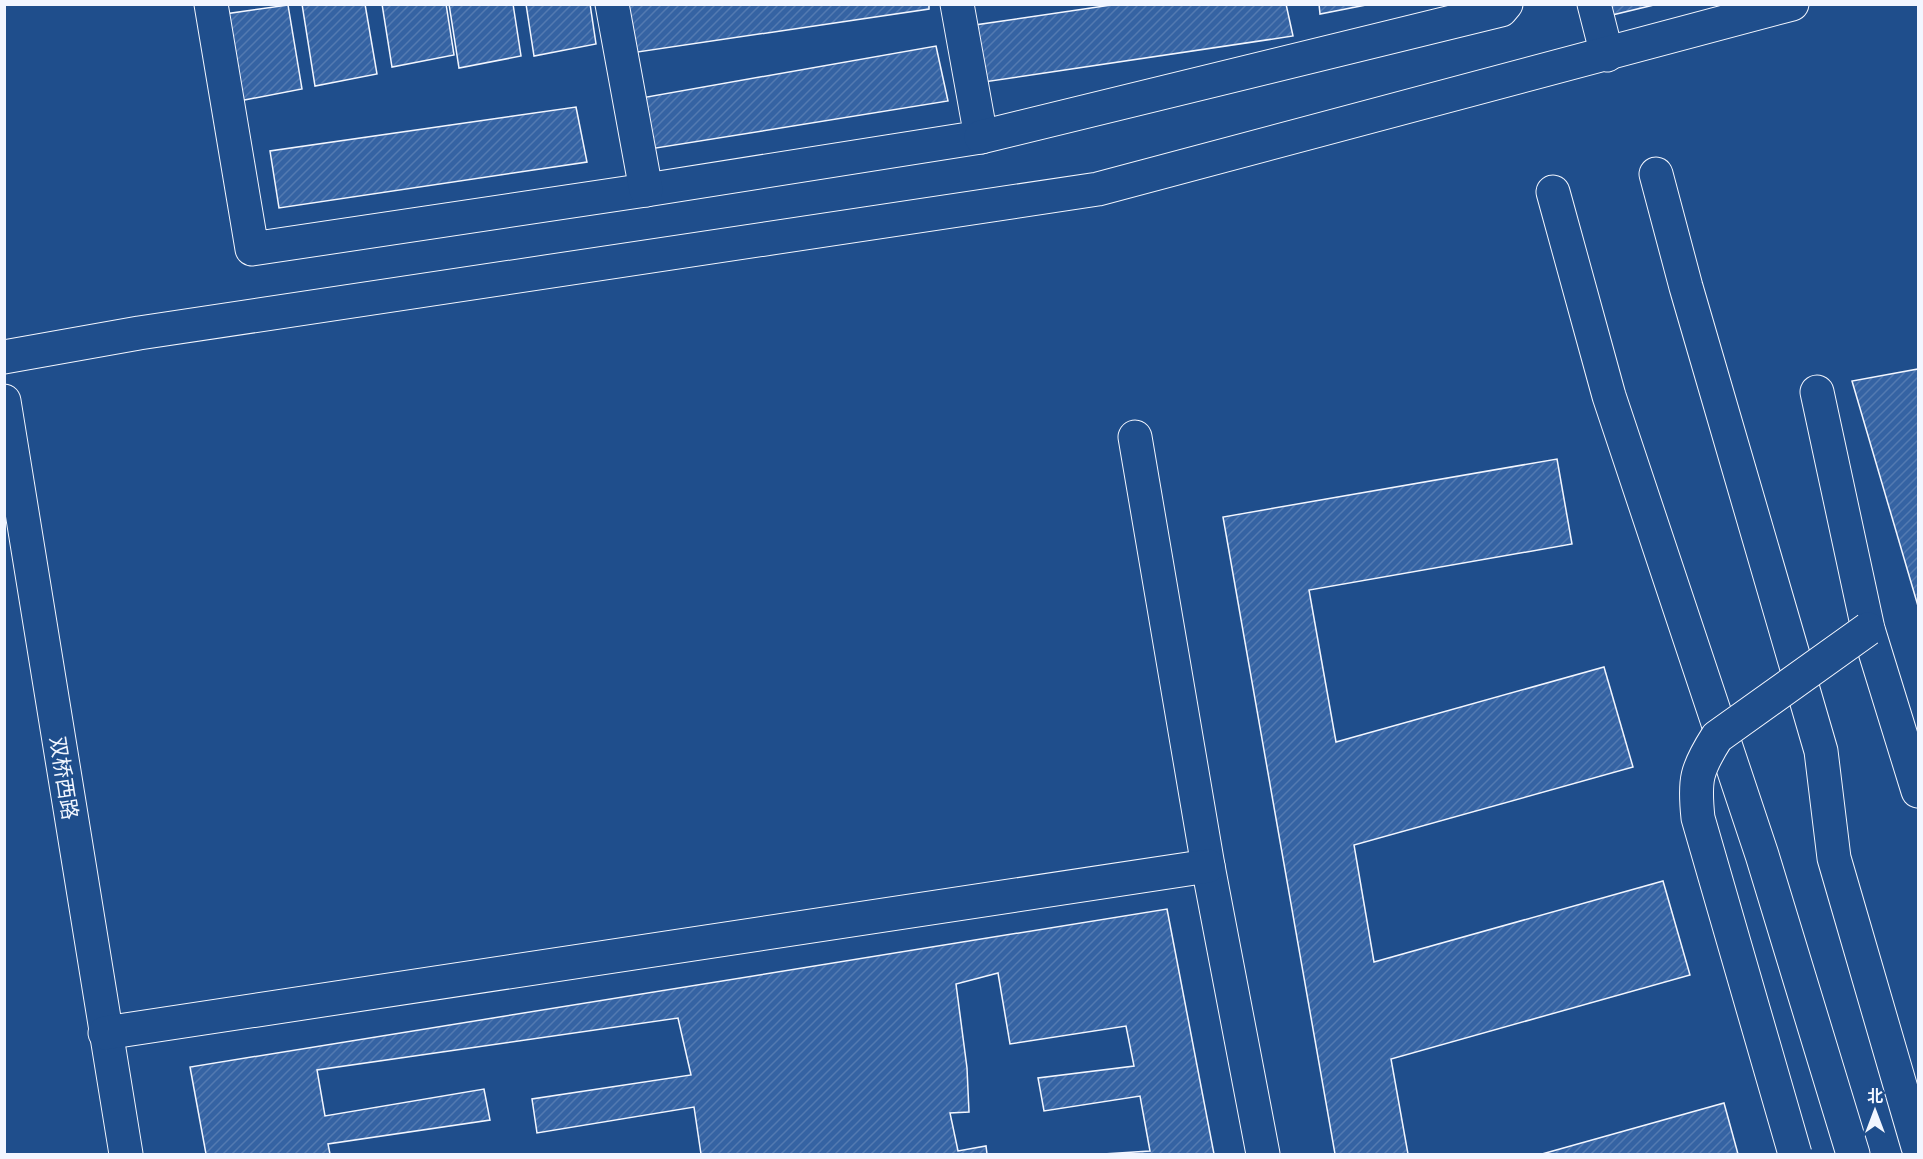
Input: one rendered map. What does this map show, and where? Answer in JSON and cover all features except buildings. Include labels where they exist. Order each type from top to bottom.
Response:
[{"type":"street","points":[[211,4],[252,249],[646,190],[981,136],[1501,10],[1506,4]]},
{"type":"street","points":[[612,4],[646,190]]},
{"type":"street","points":[[957,4],[981,136]]},
{"type":"street","points":[[1594,4],[1607,55]]},
{"type":"street","points":[[4,357],[139,333],[1098,189],[1792,4]]},
{"type":"street","points":[[1656,174],[1686,287],[1821,751],[1834,858],[1918,1147]]},
{"type":"street","points":[[1553,192],[1609,396],[1762,855],[1853,1155]]},
{"type":"street","points":[[1817,392],[1868,629],[1918,790]]},
{"type":"street","name":"双桥西路","points":[[4,401],[126,1155]]},
{"type":"street","points":[[1135,437],[1208,866],[1263,1155]]},
{"type":"street","points":[[1796,1155],[1698,818],[1695,790],[1702,761],[1717,737],[1868,629]]},
{"type":"street","points":[[105,1033],[1208,866]]}]
